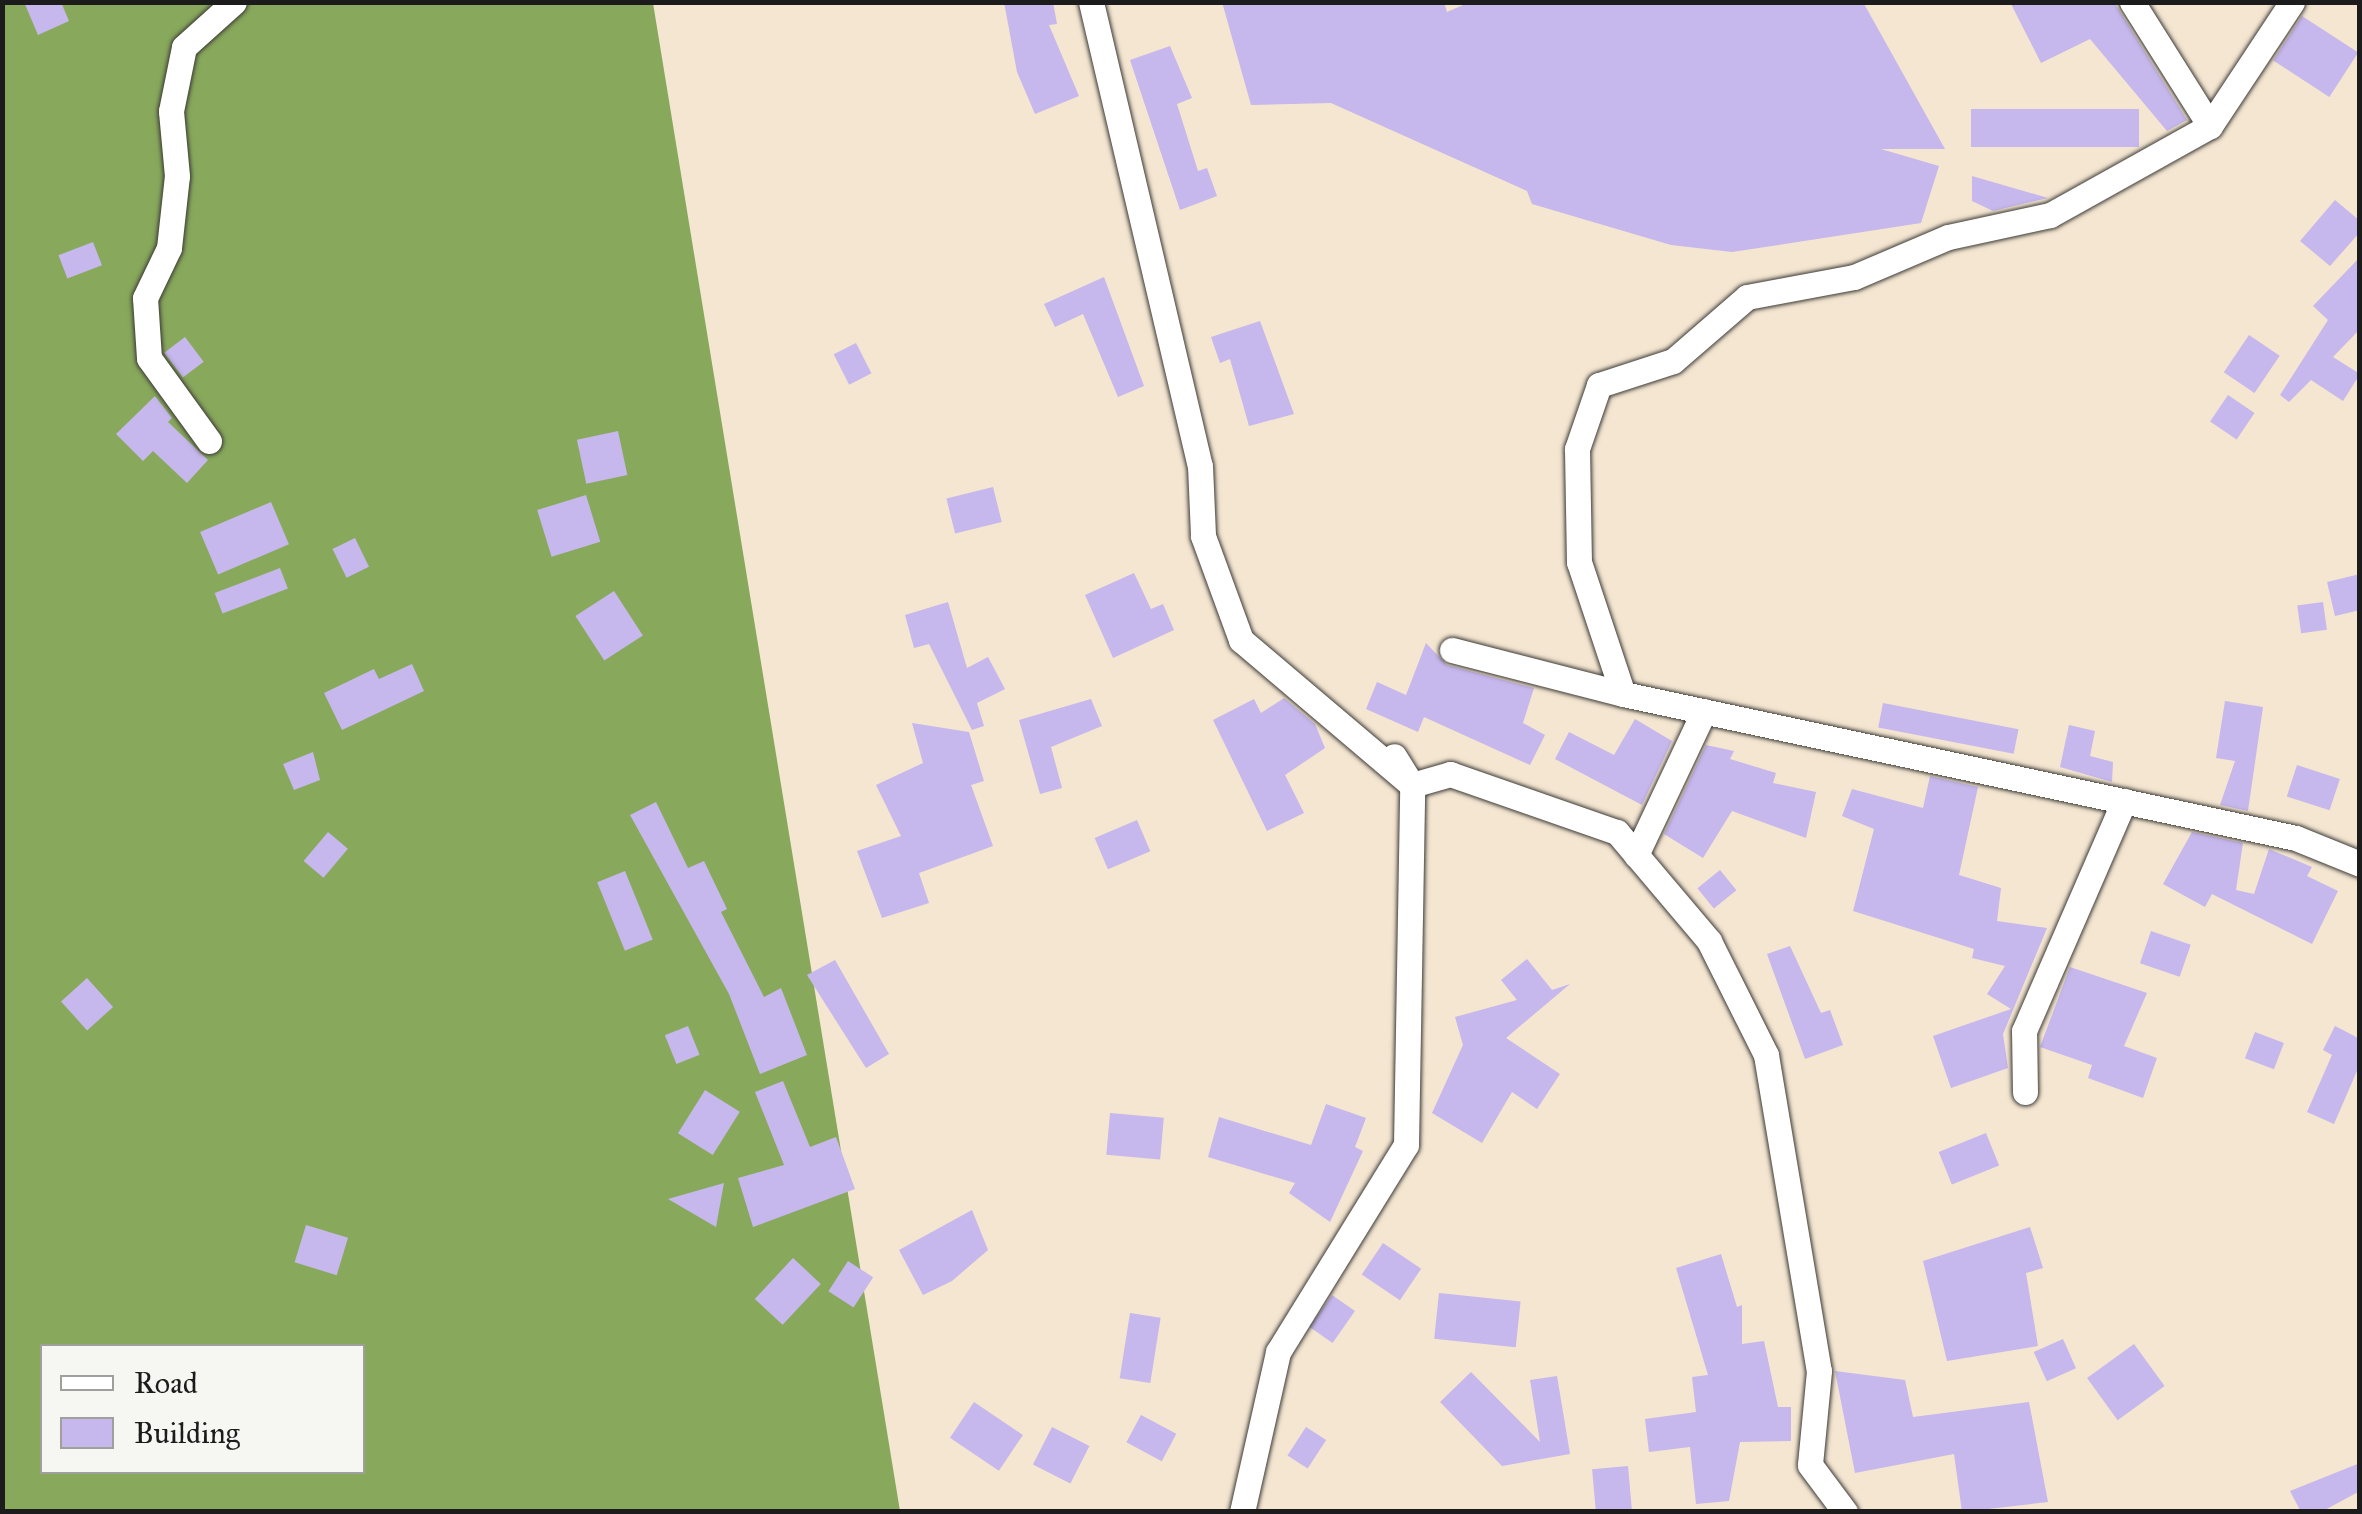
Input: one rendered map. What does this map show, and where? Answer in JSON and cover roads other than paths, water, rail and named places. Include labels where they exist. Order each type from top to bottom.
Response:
[{"type":"street","points":[[210,441],[148,358],[145,298],[169,248],[178,176],[171,111],[184,47],[234,2]]},
{"type":"street","points":[[1091,2],[1200,466],[1202,536],[1241,640],[1412,785]]},
{"type":"street","points":[[2132,2],[2210,126]]},
{"type":"street","points":[[1624,694],[1578,562],[1577,449],[1599,385],[1673,362],[1747,297],[1854,276],[1948,237],[2050,215],[2210,126],[2292,2]]},
{"type":"street","points":[[1452,650],[1624,694],[2296,838],[2360,864]]},
{"type":"street","points":[[1636,854],[1704,711]]},
{"type":"street","points":[[1242,1512],[1278,1352],[1406,1145],[1412,785],[1394,756]]},
{"type":"street","points":[[1412,785],[1450,774],[1617,832],[1710,942],[1766,1054],[1819,1371],[1810,1465],[1845,1512]]},
{"type":"street","points":[[2025,1092],[2024,1032],[2120,824],[2124,801]]}]
